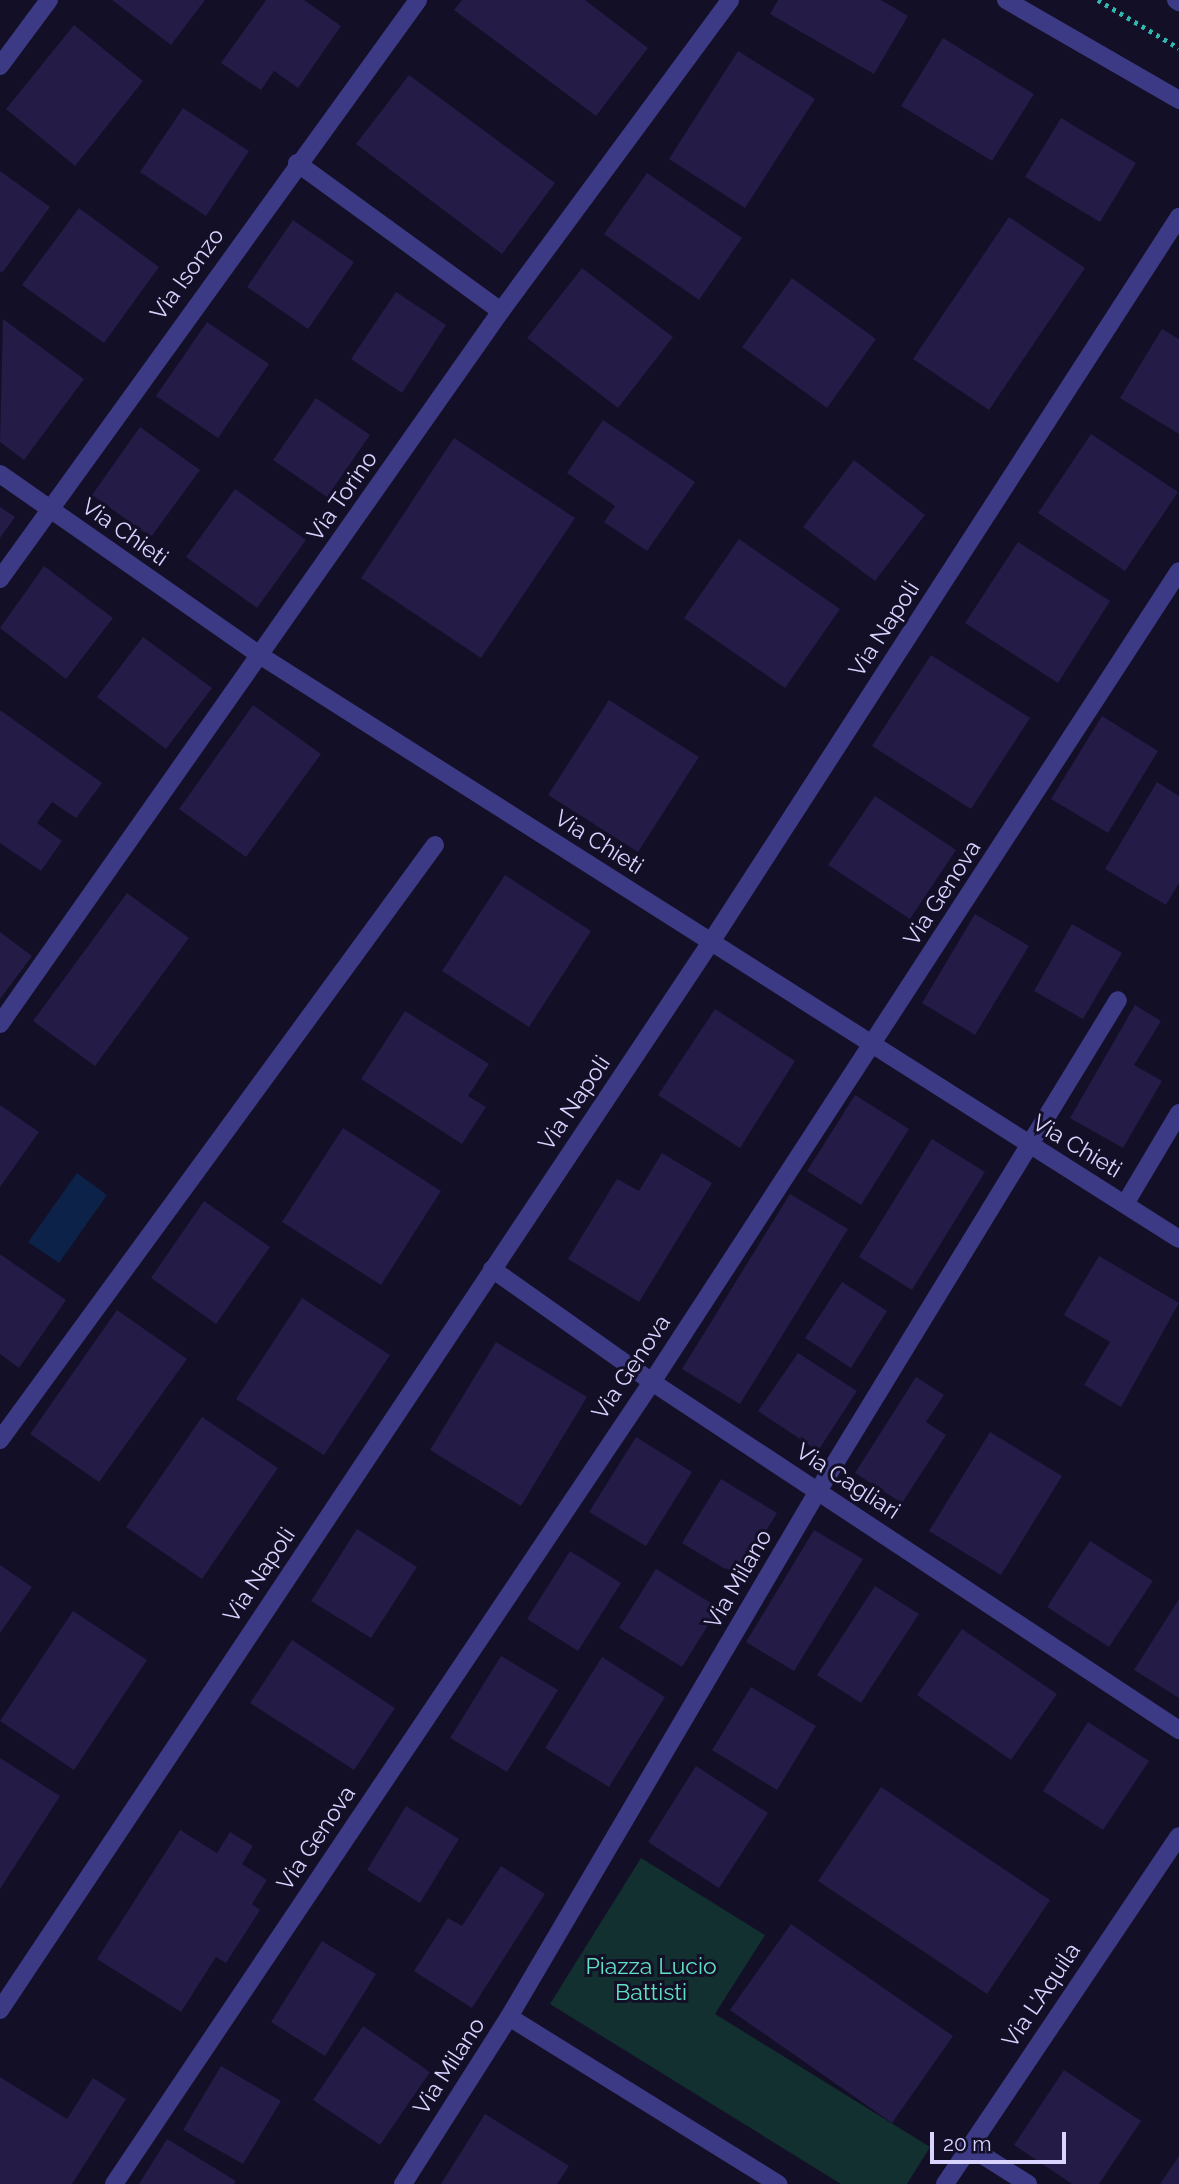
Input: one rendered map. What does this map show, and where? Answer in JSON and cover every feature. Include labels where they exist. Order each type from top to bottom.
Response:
[{"type":"street","points":[[0,66],[49,0]]},
{"type":"street","name":"Via Isonzo","points":[[0,579],[48,508],[297,163],[418,0]]},
{"type":"street","name":"Via Torino","points":[[0,1024],[501,311],[730,0]]},
{"type":"street","points":[[1006,0],[1179,100]]},
{"type":"street","points":[[297,163],[501,311]]},
{"type":"street","name":"Via Napoli","points":[[0,2010],[710,942],[1179,217]]},
{"type":"street","name":"Via Chieti","points":[[0,474],[261,656],[1179,1239]]},
{"type":"street","name":"Via Genova","points":[[114,2184],[652,1382],[1179,571]]},
{"type":"street","points":[[0,1440],[435,845]]},
{"type":"street","name":"Via Milano","points":[[403,2184],[509,2017],[818,1490],[1031,1147],[1118,1000]]},
{"type":"street","points":[[1125,1204],[1179,1113]]},
{"type":"street","name":"Via Cagliari","points":[[492,1269],[652,1382],[1179,1730]]},
{"type":"street","name":"Via L'Aquila","points":[[945,2184],[968,2146],[1179,1836]]},
{"type":"street","points":[[509,2017],[778,2184]]},
{"type":"street","points":[[968,2146],[1028,2184]]},
{"type":"path","points":[[1098,0],[1179,48]]},
{"type":"green space","name":"Piazza Lucio Battisti","points":[[641,1858],[765,1935],[715,2014],[930,2147],[907,2184],[841,2184],[550,2004]]},
{"type":"water","points":[[77,1173],[107,1195],[59,1263],[28,1242]]},
{"type":"building","points":[[112,0],[205,0],[171,45]]},
{"type":"building","points":[[266,0],[304,0],[341,26],[298,88],[274,71],[261,90],[221,63]]},
{"type":"building","points":[[462,0],[585,0],[648,48],[596,116],[454,10]]},
{"type":"building","points":[[778,0],[881,0],[908,16],[874,74],[770,14]]},
{"type":"building","points":[[74,25],[143,81],[75,166],[6,109]]},
{"type":"building","points":[[943,38],[1034,94],[992,161],[901,106]]},
{"type":"building","points":[[738,51],[815,99],[745,208],[669,159]]},
{"type":"building","points":[[409,75],[555,183],[502,254],[356,144]]},
{"type":"building","points":[[183,108],[249,151],[206,216],[140,172]]},
{"type":"building","points":[[1061,118],[1136,163],[1100,222],[1025,177]]},
{"type":"building","points":[[0,171],[50,207],[2,273],[0,271]]},
{"type":"building","points":[[647,173],[742,238],[699,300],[604,234]]},
{"type":"building","points":[[79,208],[159,267],[104,343],[22,285]]},
{"type":"building","points":[[1009,217],[1085,268],[989,410],[913,359]]},
{"type":"building","points":[[293,220],[354,262],[308,329],[247,287]]},
{"type":"building","points":[[582,268],[673,337],[618,408],[527,338]]},
{"type":"building","points":[[792,278],[876,339],[827,408],[742,347]]},
{"type":"building","points":[[396,292],[446,325],[402,393],[351,359]]},
{"type":"building","points":[[3,319],[84,379],[24,460],[0,442]]},
{"type":"building","points":[[207,322],[269,364],[218,438],[156,396]]},
{"type":"building","points":[[1162,329],[1179,339],[1179,434],[1120,398]]},
{"type":"building","points":[[316,398],[370,435],[327,497],[273,460]]},
{"type":"building","points":[[603,420],[695,482],[647,551],[604,522],[615,506],[567,473]]},
{"type":"building","points":[[140,427],[200,470],[151,537],[92,495]]},
{"type":"building","points":[[1091,434],[1178,492],[1125,571],[1038,513]]},
{"type":"building","points":[[454,438],[575,518],[481,658],[361,578]]},
{"type":"building","points":[[854,460],[925,515],[875,581],[803,527]]},
{"type":"building","points":[[235,489],[306,540],[257,608],[186,557]]},
{"type":"building","points":[[0,507],[15,517],[0,538]]},
{"type":"building","points":[[739,539],[840,609],[785,688],[684,618]]},
{"type":"building","points":[[1018,542],[1110,601],[1058,683],[965,623]]},
{"type":"building","points":[[44,566],[113,618],[66,679],[0,628]]},
{"type":"building","points":[[143,637],[212,688],[166,749],[97,697]]},
{"type":"building","points":[[931,655],[1030,718],[971,809],[872,746]]},
{"type":"building","points":[[609,700],[699,757],[638,852],[548,795]]},
{"type":"building","points":[[253,705],[321,754],[246,857],[179,809]]},
{"type":"building","points":[[0,710],[102,783],[76,818],[52,802],[37,823],[62,841],[41,871],[0,843]]},
{"type":"building","points":[[1102,716],[1158,751],[1108,833],[1051,799]]},
{"type":"building","points":[[1157,782],[1179,796],[1179,883],[1166,905],[1105,869]]},
{"type":"building","points":[[875,796],[956,850],[910,919],[828,865]]},
{"type":"building","points":[[505,875],[591,931],[529,1027],[442,971]]},
{"type":"building","points":[[127,893],[189,938],[95,1066],[33,1021]]},
{"type":"building","points":[[975,914],[1029,946],[975,1035],[922,1003]]},
{"type":"building","points":[[1072,924],[1122,953],[1083,1019],[1034,991]]},
{"type":"building","points":[[0,932],[32,956],[0,999]]},
{"type":"building","points":[[1135,1005],[1161,1021],[1134,1065],[1162,1081],[1123,1148],[1070,1118]]},
{"type":"building","points":[[715,1009],[795,1061],[740,1148],[658,1095]]},
{"type":"building","points":[[405,1011],[489,1064],[468,1096],[486,1107],[462,1144],[361,1079]]},
{"type":"building","points":[[855,1095],[909,1129],[861,1205],[807,1171]]},
{"type":"building","points":[[0,1105],[39,1132],[0,1187]]},
{"type":"building","points":[[343,1128],[441,1191],[381,1285],[282,1222]]},
{"type":"building","points":[[932,1139],[985,1172],[912,1290],[859,1257]]},
{"type":"building","points":[[662,1153],[712,1183],[639,1302],[568,1259],[617,1179],[639,1191]]},
{"type":"building","points":[[790,1194],[848,1229],[740,1404],[682,1369]]},
{"type":"building","points":[[204,1201],[270,1247],[216,1324],[151,1278]]},
{"type":"building","points":[[0,1254],[66,1300],[19,1368],[0,1354]]},
{"type":"building","points":[[1099,1256],[1179,1303],[1121,1407],[1084,1385],[1110,1342],[1064,1315]]},
{"type":"building","points":[[842,1282],[887,1311],[851,1368],[805,1338]]},
{"type":"building","points":[[302,1298],[390,1355],[324,1455],[236,1399]]},
{"type":"building","points":[[117,1310],[187,1359],[99,1482],[30,1434]]},
{"type":"building","points":[[496,1342],[587,1397],[521,1506],[430,1450]]},
{"type":"building","points":[[798,1353],[857,1391],[818,1451],[758,1411]]},
{"type":"building","points":[[916,1377],[944,1395],[926,1422],[946,1435],[902,1503],[855,1473]]},
{"type":"building","points":[[202,1417],[278,1468],[202,1579],[126,1527]]},
{"type":"building","points":[[990,1432],[1062,1476],[1001,1575],[929,1531]]},
{"type":"building","points":[[636,1437],[692,1472],[646,1546],[589,1512]]},
{"type":"building","points":[[721,1479],[777,1513],[738,1577],[682,1543]]},
{"type":"building","points":[[357,1529],[417,1567],[371,1638],[311,1601]]},
{"type":"building","points":[[814,1530],[863,1559],[794,1671],[746,1642]]},
{"type":"building","points":[[1090,1541],[1153,1581],[1109,1647],[1047,1607]]},
{"type":"building","points":[[570,1551],[621,1583],[578,1651],[527,1619]]},
{"type":"building","points":[[0,1565],[32,1587],[0,1633]]},
{"type":"building","points":[[656,1569],[719,1608],[682,1667],[619,1628]]},
{"type":"building","points":[[875,1586],[919,1614],[861,1703],[817,1675]]},
{"type":"building","points":[[1179,1599],[1179,1698],[1134,1670]]},
{"type":"building","points":[[73,1611],[147,1660],[74,1770],[0,1721]]},
{"type":"building","points":[[962,1629],[1057,1694],[1011,1760],[917,1695]]},
{"type":"building","points":[[292,1640],[395,1708],[354,1770],[250,1703]]},
{"type":"building","points":[[501,1656],[558,1690],[507,1772],[450,1738]]},
{"type":"building","points":[[602,1657],[665,1697],[609,1787],[545,1748]]},
{"type":"building","points":[[751,1687],[816,1726],[777,1790],[712,1750]]},
{"type":"building","points":[[1088,1722],[1149,1761],[1103,1830],[1043,1791]]},
{"type":"building","points":[[0,1758],[60,1796],[0,1889]]},
{"type":"building","points":[[696,1766],[768,1813],[719,1888],[648,1842]]},
{"type":"building","points":[[881,1787],[1050,1900],[987,1994],[818,1881]]},
{"type":"building","points":[[406,1806],[459,1839],[420,1903],[367,1870]]},
{"type":"building","points":[[180,1830],[217,1853],[230,1832],[253,1846],[242,1864],[267,1880],[252,1904],[260,1910],[226,1963],[216,1957],[181,2012],[97,1959]]},
{"type":"building","points":[[501,1866],[545,1894],[472,2008],[414,1971],[448,1918],[462,1926]]},
{"type":"building","points":[[791,1924],[953,2036],[892,2123],[730,2010]]},
{"type":"building","points":[[322,1941],[376,1974],[325,2056],[271,2022]]},
{"type":"building","points":[[363,2026],[430,2072],[380,2145],[313,2100]]},
{"type":"building","points":[[221,2066],[281,2101],[243,2164],[183,2130]]},
{"type":"building","points":[[1064,2070],[1141,2121],[1099,2184],[1072,2184],[1014,2145]]},
{"type":"building","points":[[0,2077],[67,2119],[93,2078],[126,2099],[72,2184],[0,2184]]},
{"type":"building","points":[[485,2114],[569,2166],[557,2184],[441,2184]]},
{"type":"building","points":[[167,2139],[236,2181],[234,2184],[139,2184]]},
{"type":"building","points":[[1179,2156],[1179,2184],[1160,2184]]}]
